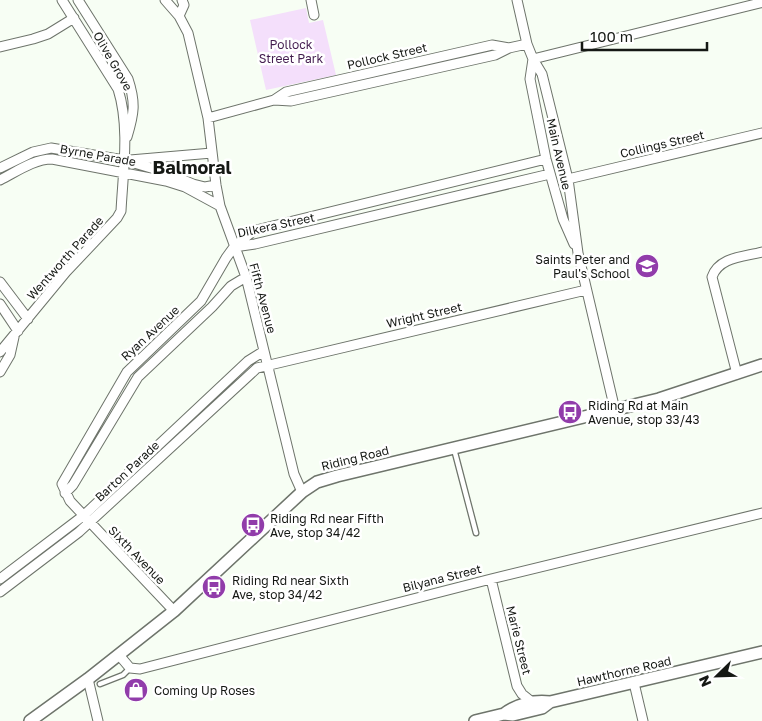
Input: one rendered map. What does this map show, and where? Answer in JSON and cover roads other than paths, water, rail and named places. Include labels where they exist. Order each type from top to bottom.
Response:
[{"type":"main road","name":"Riding Road","points":[[30,721],[88,679],[174,611],[302,492],[317,482],[658,400],[762,365]]},
{"type":"main road","name":"Hawthorne Road","points":[[506,718],[512,708],[532,702],[550,702],[762,652]]},
{"type":"main road","name":"Hawthorne Road","points":[[475,721],[506,718],[542,708],[550,702]]},
{"type":"street","name":"Olive Grove","points":[[62,0],[118,89],[122,102],[126,139],[124,160]]},
{"type":"street","name":"Olive Grove","points":[[78,0],[130,85],[134,115],[126,139]]},
{"type":"street","name":"Fifth Avenue","points":[[165,0],[179,16],[188,33],[208,118],[220,206],[246,277],[294,474],[302,492]]},
{"type":"street","points":[[179,16],[184,5],[182,0]]},
{"type":"street","points":[[311,0],[314,15]]},
{"type":"street","name":"Main Avenue","points":[[517,0],[527,44],[542,74],[568,179],[578,253],[615,410]]},
{"type":"street","points":[[533,59],[760,5]]},
{"type":"street","points":[[0,47],[48,34],[74,18]]},
{"type":"street","name":"Pollock Street","points":[[208,118],[274,100],[291,102],[496,55],[508,48],[527,44]]},
{"type":"street","name":"Main Avenue","points":[[533,59],[530,79],[546,159],[563,219],[578,253]]},
{"type":"street","name":"Collings Street","points":[[568,179],[762,133]]},
{"type":"street","name":"Byrne Parade","points":[[0,168],[33,152],[51,148],[124,160],[205,187],[216,185]]},
{"type":"street","name":"Byrne Parade","points":[[124,160],[212,153]]},
{"type":"street","name":"Byrne Parade","points":[[0,180],[44,159],[148,176],[186,187],[220,206]]},
{"type":"street","name":"Dilkera Street","points":[[234,247],[253,231],[546,159]]},
{"type":"street","name":"Wentworth Parade","points":[[0,352],[66,272],[117,218],[121,211],[124,160]]},
{"type":"street","name":"Dilkera Street","points":[[234,247],[255,244],[550,174]]},
{"type":"street","name":"Ryan Avenue","points":[[234,247],[201,301],[127,372],[64,479],[62,484],[65,493],[73,485],[138,377],[212,307],[231,286],[246,277]]},
{"type":"street","points":[[737,374],[712,277],[715,268],[724,262],[762,252]]},
{"type":"street","points":[[0,282],[28,319]]},
{"type":"street","name":"Wright Street","points":[[268,365],[586,290]]},
{"type":"street","points":[[0,304],[16,334]]},
{"type":"street","name":"Wentworth Parade","points":[[0,372],[10,355],[16,334]]},
{"type":"street","name":"Barton Parade","points":[[0,579],[86,519],[248,361],[264,351]]},
{"type":"street","name":"Barton Parade","points":[[0,592],[86,519],[248,375],[257,368],[268,365]]},
{"type":"street","points":[[65,493],[86,519]]},
{"type":"street","name":"Bilyana Street","points":[[130,668],[140,669],[491,579],[762,513]]},
{"type":"street","name":"Sixth Avenue","points":[[86,519],[174,611]]},
{"type":"street","name":"Marie Street","points":[[491,579],[519,689],[532,702]]},
{"type":"street","points":[[119,655],[130,668]]},
{"type":"street","points":[[88,679],[98,721]]},
{"type":"street","points":[[634,683],[643,721]]},
{"type":"lane","points":[[454,449],[476,533]]},
{"type":"lane","name":"Bilyana Street","points":[[100,684],[123,675],[130,668]]},
{"type":"place","name":"Saints Peter and Paul's School","points":[[647,266]]},
{"type":"place","name":"Riding Rd at Main Avenue, stop 33/43","points":[[570,412]]},
{"type":"place","name":"Riding Rd near Fifth Ave, stop 34/42","points":[[253,525]]},
{"type":"place","name":"Riding Rd near Sixth Ave, stop 34/42","points":[[214,587]]},
{"type":"place","name":"Coming Up Roses","points":[[136,690]]},
{"type":"district","name":"Balmoral","points":[[192,167]]},
{"type":"park label","name":"Pollock Street Park","points":[[291,51]]}]
